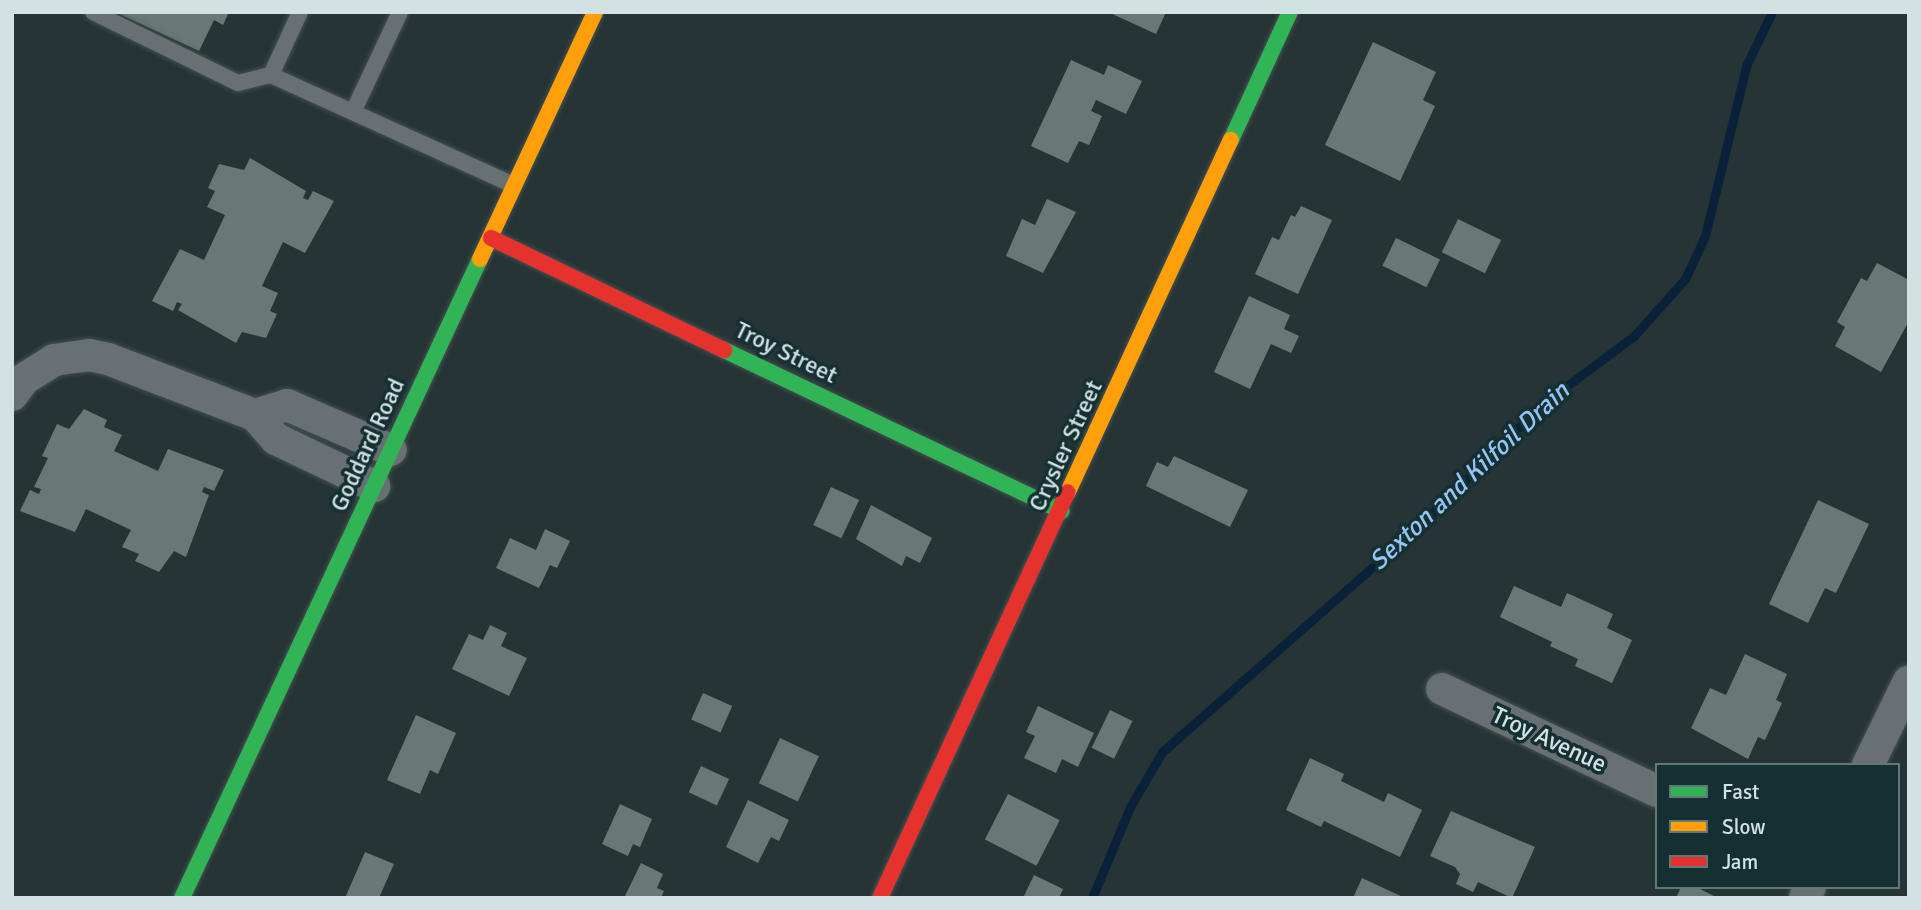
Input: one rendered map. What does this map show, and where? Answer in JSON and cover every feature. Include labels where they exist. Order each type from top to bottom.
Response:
[{"type":"street","name":"Goddard Road","points":[[184,893],[595,12]]},
{"type":"street","name":"Crysler Street","points":[[880,898],[1062,510],[1290,12]]},
{"type":"street","name":"Troy Street","points":[[491,237],[1062,510]]},
{"type":"street","points":[[12,394],[24,379],[54,360],[89,355],[255,415],[276,439],[374,486]]},
{"type":"street","points":[[255,415],[286,405],[391,450]]},
{"type":"street","points":[[1869,763],[1909,681]]},
{"type":"street","name":"Troy Avenue","points":[[1442,689],[1655,790]]},
{"type":"lane","points":[[93,12],[239,83],[271,75],[515,185]]},
{"type":"lane","points":[[271,75],[300,12]]},
{"type":"lane","points":[[353,112],[400,12]]},
{"type":"lane","points":[[184,893],[205,898]]},
{"type":"building","points":[[115,12],[229,12],[223,25],[214,20],[199,51]]},
{"type":"building","points":[[1108,12],[1166,12],[1156,34]]},
{"type":"building","points":[[1373,42],[1436,72],[1423,100],[1435,106],[1400,181],[1325,145]]},
{"type":"building","points":[[1071,60],[1104,75],[1108,65],[1142,81],[1126,114],[1096,100],[1091,111],[1102,116],[1089,145],[1079,141],[1068,163],[1031,146]]},
{"type":"building","points":[[250,158],[306,191],[303,198],[308,200],[313,191],[334,201],[305,253],[283,242],[262,286],[278,293],[270,311],[277,314],[266,338],[242,332],[236,343],[178,310],[182,304],[177,302],[173,311],[152,301],[180,249],[204,260],[225,215],[207,207],[215,191],[208,188],[219,164],[244,170]]},
{"type":"building","points":[[1047,199],[1076,212],[1043,273],[1006,256],[1022,219],[1035,225]]},
{"type":"building","points":[[1301,206],[1332,220],[1298,294],[1255,274],[1272,237],[1279,240],[1291,215],[1295,217]]},
{"type":"building","points":[[1458,219],[1501,240],[1485,273],[1442,252]]},
{"type":"building","points":[[1396,238],[1440,259],[1426,287],[1382,266]]},
{"type":"building","points":[[1877,263],[1909,280],[1909,321],[1881,372],[1835,346],[1845,327],[1837,322],[1861,278],[1867,281]]},
{"type":"building","points":[[1249,296],[1290,315],[1284,329],[1299,336],[1291,353],[1271,344],[1250,389],[1214,372]]},
{"type":"building","points":[[84,409],[107,420],[104,427],[122,435],[114,451],[158,471],[168,449],[224,470],[214,491],[204,487],[202,492],[209,495],[186,557],[174,551],[159,572],[135,561],[139,554],[122,547],[131,530],[86,509],[75,532],[20,511],[30,490],[39,494],[41,489],[34,487],[48,458],[42,456],[57,424],[69,429]]},
{"type":"building","points":[[1174,456],[1248,490],[1230,527],[1146,486],[1157,462],[1168,467]]},
{"type":"building","points":[[831,487],[859,500],[841,538],[813,525]]},
{"type":"building","points":[[1818,500],[1869,524],[1836,593],[1825,588],[1808,623],[1769,604]]},
{"type":"building","points":[[871,505],[932,538],[920,563],[906,556],[902,566],[856,539]]},
{"type":"building","points":[[545,529],[570,541],[557,568],[550,565],[539,588],[496,568],[510,538],[536,550]]},
{"type":"building","points":[[1514,586],[1561,607],[1567,593],[1613,614],[1607,628],[1632,640],[1612,683],[1575,666],[1578,659],[1550,646],[1552,642],[1500,617]]},
{"type":"building","points":[[490,625],[507,633],[501,646],[527,658],[509,696],[452,669],[469,634],[483,640]]},
{"type":"building","points":[[1745,654],[1787,674],[1776,700],[1782,703],[1765,740],[1758,737],[1748,759],[1691,728],[1710,688],[1726,695]]},
{"type":"building","points":[[703,693],[732,706],[720,733],[691,719]]},
{"type":"building","points":[[1038,706],[1094,733],[1078,767],[1062,759],[1056,773],[1024,758],[1035,736],[1026,732]]},
{"type":"building","points":[[1110,710],[1132,721],[1114,759],[1092,748]]},
{"type":"building","points":[[416,715],[456,733],[438,774],[430,770],[420,794],[387,780]]},
{"type":"building","points":[[780,738],[819,756],[798,801],[759,783]]},
{"type":"building","points":[[1310,758],[1344,774],[1341,781],[1384,802],[1388,793],[1422,810],[1400,857],[1324,821],[1321,827],[1286,810]]},
{"type":"building","points":[[701,766],[729,779],[717,805],[689,792]]},
{"type":"building","points":[[1008,794],[1060,820],[1037,866],[985,839]]},
{"type":"building","points":[[748,800],[789,820],[779,841],[771,837],[758,863],[726,847]]},
{"type":"building","points":[[620,804],[652,819],[640,847],[633,844],[628,856],[602,844]]},
{"type":"building","points":[[1451,811],[1535,847],[1512,898],[1478,882],[1473,892],[1456,884],[1460,874],[1455,867],[1430,856]]},
{"type":"building","points":[[365,852],[394,864],[379,898],[345,898]]},
{"type":"building","points":[[641,863],[663,874],[657,888],[664,891],[661,898],[624,898]]},
{"type":"building","points":[[1034,875],[1063,889],[1059,898],[1023,898]]},
{"type":"building","points":[[1362,878],[1405,898],[1353,898]]},
{"type":"building","points":[[1680,889],[1700,889],[1718,898],[1676,898]]},
{"type":"waterway","name":"Sexton and Kilfoil Drain","points":[[1092,898],[1130,807],[1162,752],[1420,525],[1540,406],[1634,336],[1685,279],[1705,236],[1746,66],[1772,12]]},
{"type":"traffic: fast","points":[[1231,140],[1290,12]]},
{"type":"traffic: fast","points":[[182,898],[480,259]]},
{"type":"traffic: fast","points":[[724,350],[1062,511]]},
{"type":"traffic: slow","points":[[480,259],[595,12]]},
{"type":"traffic: slow","points":[[1068,492],[1231,140]]},
{"type":"traffic: jam","points":[[491,238],[724,350]]},
{"type":"traffic: jam","points":[[880,898],[1068,492]]}]
